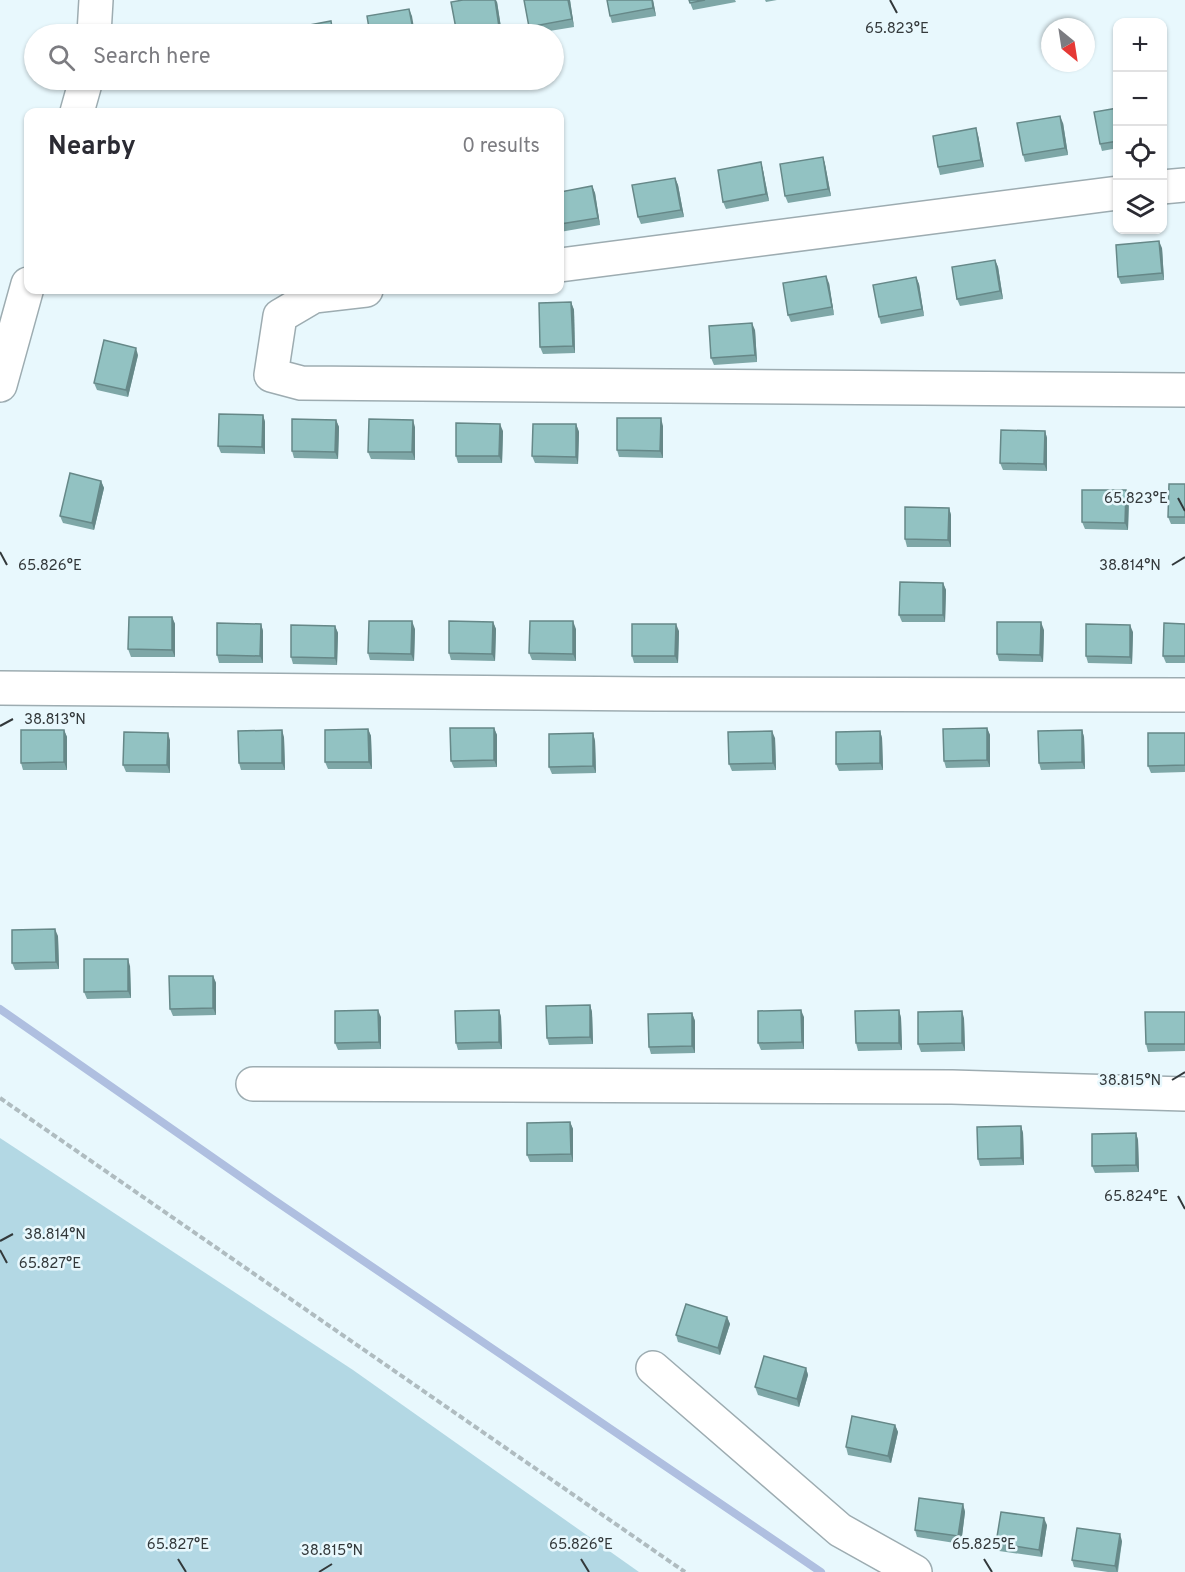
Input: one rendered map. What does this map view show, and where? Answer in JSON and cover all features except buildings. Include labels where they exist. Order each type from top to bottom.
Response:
[{"type":"street","points":[[95,24],[96,0]]},
{"type":"street","points":[[78,108],[83,90]]},
{"type":"street","points":[[1167,186],[1185,184]]},
{"type":"street","points":[[564,264],[1113,194]]},
{"type":"street","points":[[0,385],[25,294]]},
{"type":"street","points":[[331,294],[314,296],[280,316],[271,375],[301,383],[1185,390]]},
{"type":"street","points":[[0,688],[643,694],[1185,695]]},
{"type":"street","points":[[253,1084],[941,1087],[1185,1094]]},
{"type":"street","points":[[653,1368],[840,1530],[915,1572]]},
{"type":"path","points":[[0,1098],[685,1572]]},
{"type":"shaded area","points":[[0,1138],[353,1370],[639,1572],[0,1572]]},
{"type":"waterway","points":[[0,1009],[271,1198],[821,1572]]}]
